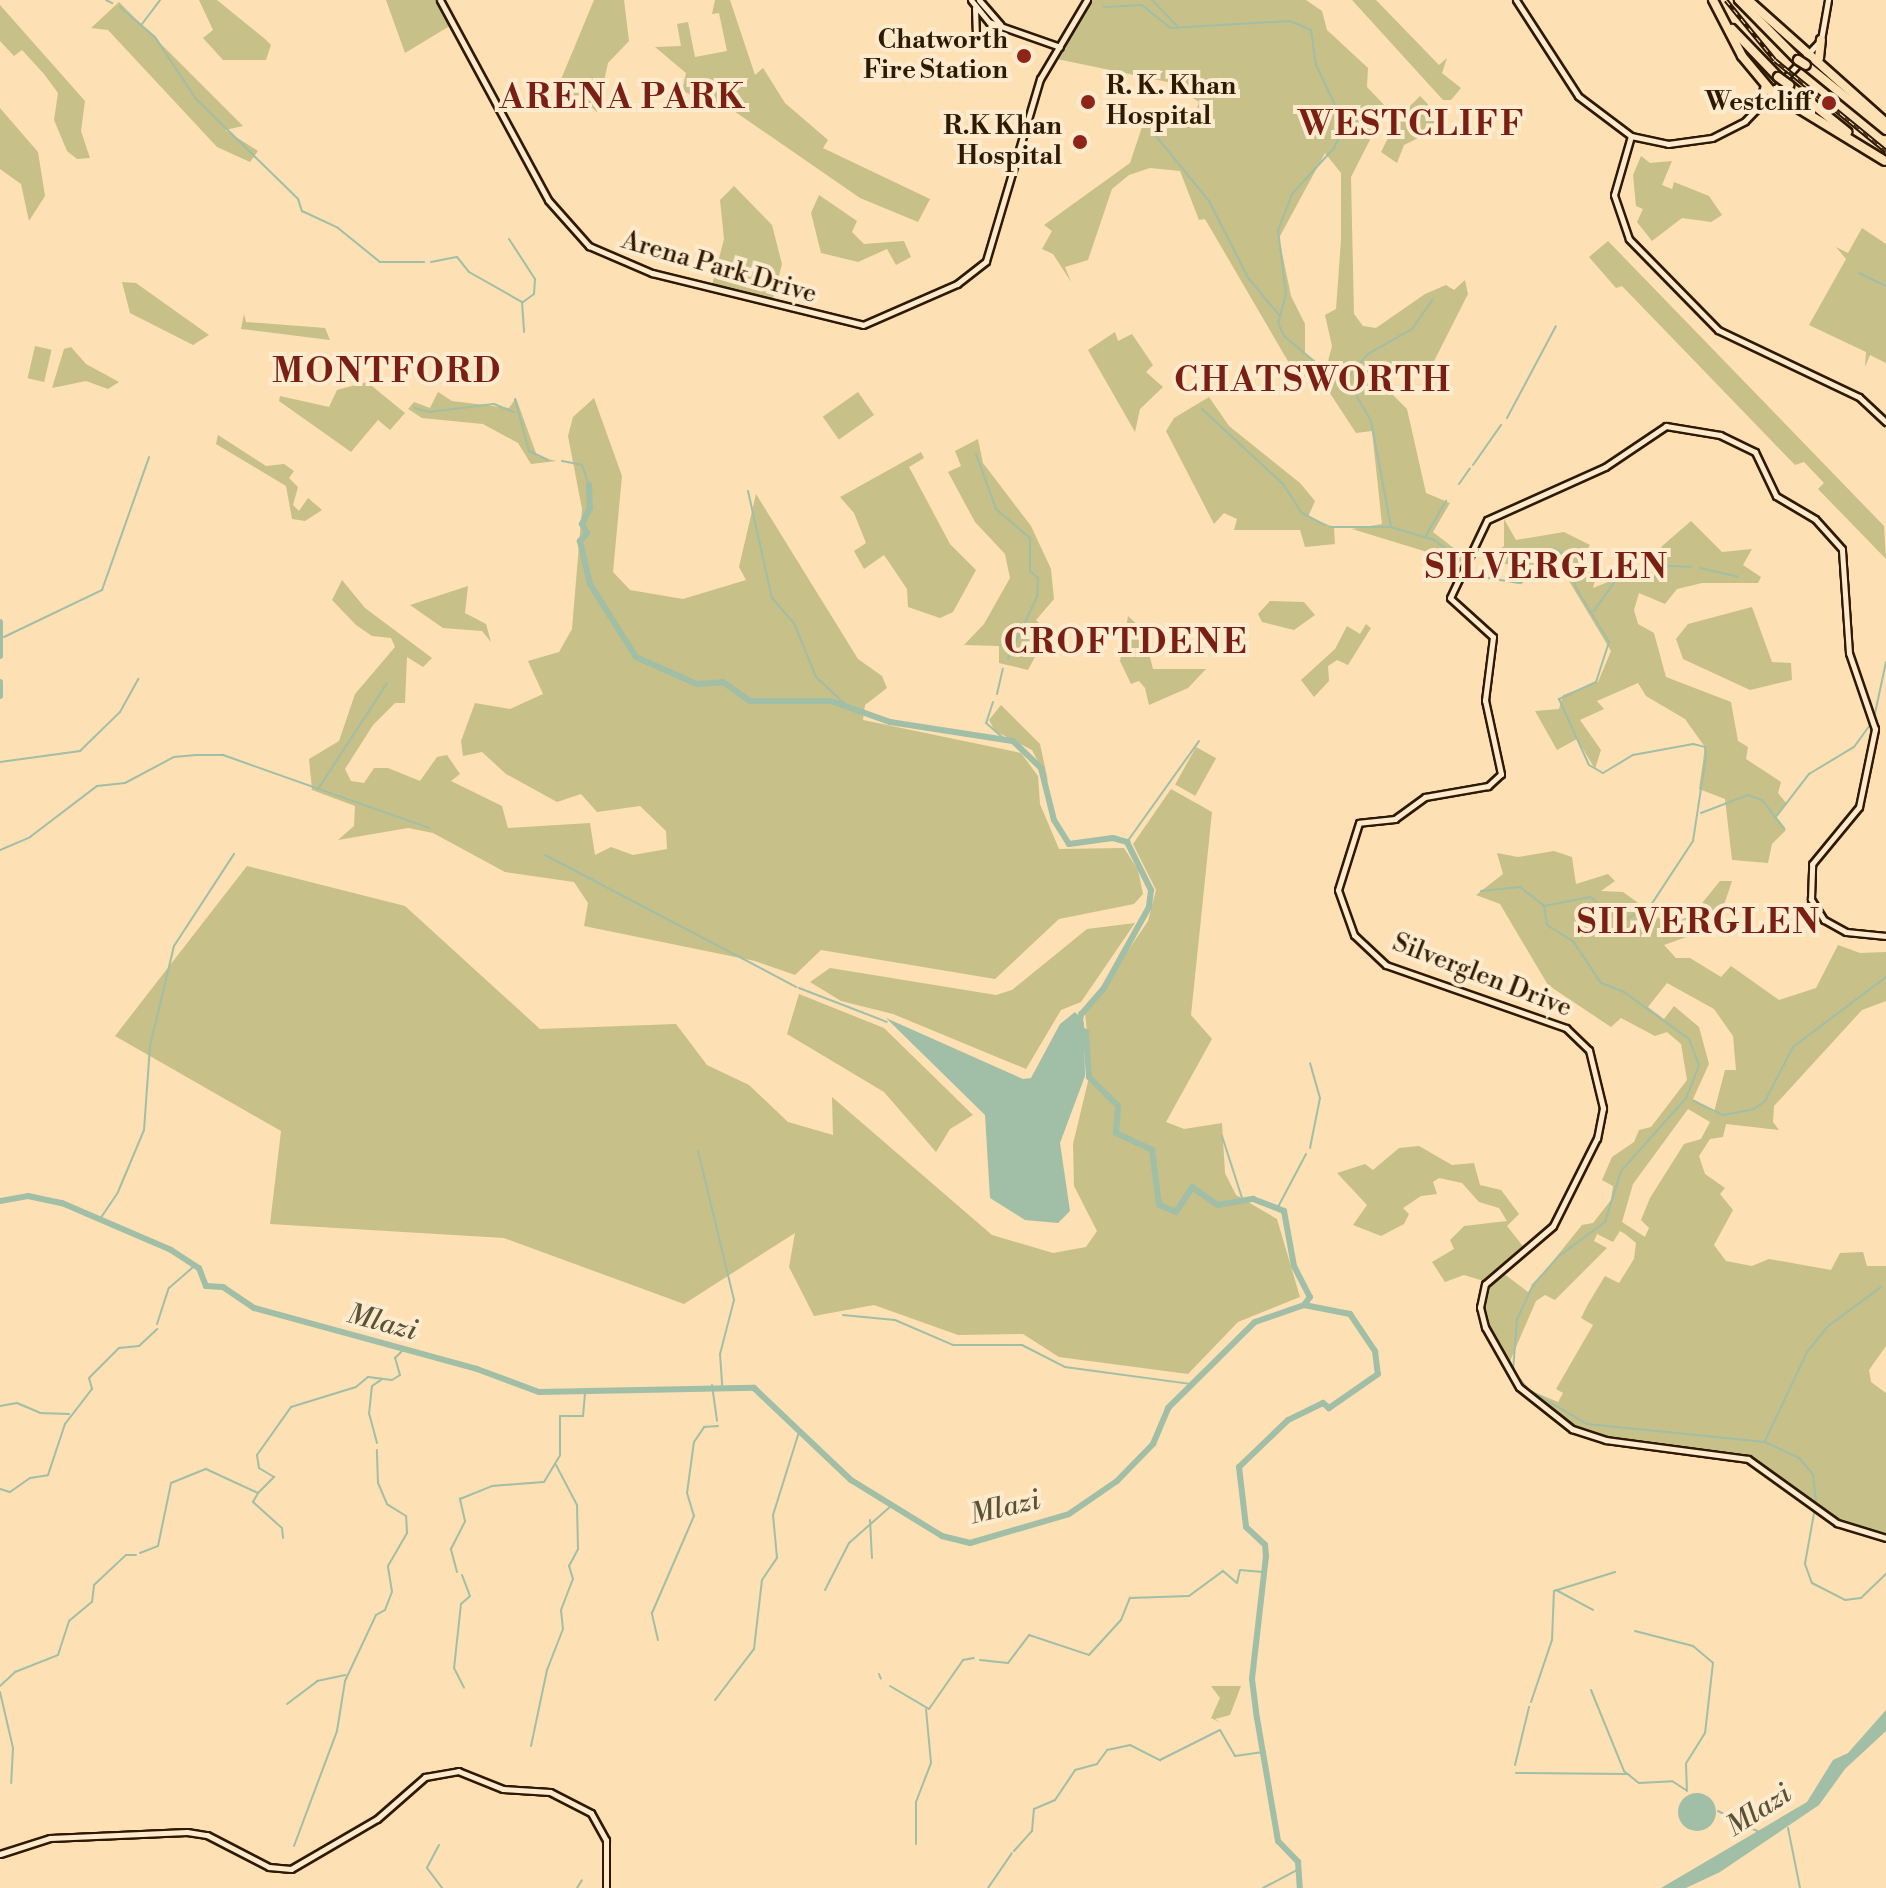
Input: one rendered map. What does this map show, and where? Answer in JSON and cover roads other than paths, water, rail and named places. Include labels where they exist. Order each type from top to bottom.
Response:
[{"type":"highway","points":[[1714,0],[1738,37],[1778,77],[1886,161]]},
{"type":"highway","points":[[1714,0],[1769,89],[1886,161]]},
{"type":"highway","points":[[1739,0],[1802,62],[1886,130]]},
{"type":"highway","points":[[1748,0],[1820,60],[1886,123]]},
{"type":"highway","points":[[1820,60],[1821,40]]},
{"type":"highway","points":[[1760,106],[1769,89]]},
{"type":"street","name":"Arena Park Drive","points":[[440,0],[555,212],[589,246],[628,266],[775,307],[867,325],[981,267],[994,246],[1009,188],[1052,58]]},
{"type":"street","points":[[971,0],[989,22],[1060,47]]},
{"type":"street","points":[[979,0],[1005,28]]},
{"type":"street","points":[[1052,58],[1087,0]]},
{"type":"street","points":[[1516,0],[1583,101],[1631,136],[1689,144],[1741,123],[1760,106]]},
{"type":"street","points":[[1769,89],[1821,40],[1828,0]]},
{"type":"street","points":[[975,8],[976,29],[989,22]]},
{"type":"street","points":[[1049,43],[1052,58]]},
{"type":"street","points":[[1631,136],[1614,195],[1629,239],[1718,330],[1859,397],[1886,422]]},
{"type":"street","name":"Silverglen Drive","points":[[1886,936],[1846,932],[1824,920],[1811,899],[1812,864],[1859,807],[1875,729],[1849,653],[1842,549],[1820,523],[1776,496],[1755,452],[1720,435],[1666,426],[1605,467],[1487,520],[1450,598],[1493,637],[1485,700],[1501,774],[1488,786],[1425,797],[1395,819],[1359,823],[1342,868],[1340,900],[1358,939],[1386,965],[1566,1028],[1587,1046],[1603,1108],[1593,1149],[1553,1226],[1490,1277],[1481,1299],[1485,1327],[1516,1383],[1584,1435],[1743,1458],[1770,1470],[1822,1513],[1855,1531],[1886,1538]]},
{"type":"street","points":[[0,1854],[50,1838],[187,1832],[269,1867],[291,1869],[377,1819],[425,1777],[458,1771],[503,1789],[550,1792],[591,1813],[606,1840],[606,1888]]},
{"type":"waterway","points":[[106,0],[112,3]]},
{"type":"waterway","points":[[142,24],[160,0]]},
{"type":"waterway","points":[[1152,0],[1176,25]]},
{"type":"waterway","points":[[1104,7],[1142,5],[1170,28],[1290,21],[1311,30],[1316,65],[1345,126],[1334,148],[1292,194],[1278,230],[1286,294],[1278,323],[1284,336],[1321,367]]},
{"type":"waterway","points":[[120,7],[155,37],[196,99],[298,199],[302,211],[338,228],[380,262],[424,262]]},
{"type":"waterway","points":[[1156,136],[1209,201],[1249,279],[1279,315]]},
{"type":"waterway","points":[[509,239],[535,279],[534,294],[523,302]]},
{"type":"waterway","points":[[431,262],[457,257],[469,272],[522,302],[524,332]]},
{"type":"waterway","points":[[1859,273],[1886,286]]},
{"type":"waterway","points":[[1346,379],[1368,354],[1412,329],[1432,300]]},
{"type":"waterway","points":[[1507,418],[1556,326]]},
{"type":"waterway","points":[[1331,371],[1352,388],[1371,421],[1391,527],[1434,540],[1462,560]]},
{"type":"waterway","points":[[515,399],[529,451],[548,460]]},
{"type":"waterway","points":[[414,408],[429,412],[494,404],[514,412]]},
{"type":"waterway","points":[[1202,409],[1283,484],[1302,513],[1325,525]]},
{"type":"waterway","points":[[1473,465],[1501,425]]},
{"type":"waterway","points":[[976,454],[996,509],[1030,538],[1030,571],[1038,578],[1037,597],[1008,658]]},
{"type":"waterway","points":[[4,637],[102,590],[149,457]]},
{"type":"waterway","points":[[562,461],[582,465],[589,485]]},
{"type":"waterway","points":[[1459,484],[1470,468]]},
{"type":"waterway","points":[[589,485],[590,508],[582,524],[587,533],[580,541],[590,584],[636,657],[697,684],[723,682],[750,701],[831,701],[890,722],[1013,741],[1041,768],[1054,820],[1069,844],[1113,838],[1127,842],[1151,890],[1149,907],[1104,988],[1081,1014],[1079,1028],[1084,1031]]},
{"type":"waterway","points":[[748,491],[772,598],[794,623],[816,677],[845,704]]},
{"type":"waterway","points":[[1425,537],[1446,501]]},
{"type":"waterway","points":[[1330,527],[1389,527]]},
{"type":"waterway","points":[[1488,578],[1521,583],[1554,549],[1566,555],[1576,588],[1609,642],[1596,682],[1559,699],[1589,765],[1603,773],[1633,755],[1693,744],[1705,747],[1706,756],[1693,841],[1651,905],[1621,922],[1590,897],[1544,906],[1547,925],[1573,941],[1601,983],[1624,992],[1689,1039],[1699,1065],[1687,1097],[1621,1171],[1605,1222],[1559,1256],[1533,1285],[1517,1319],[1513,1371],[1529,1390],[1587,1424],[1765,1442],[1799,1458],[1813,1474],[1816,1502],[1805,1564],[1812,1583],[1845,1600],[1861,1598],[1886,1574]]},
{"type":"waterway","points":[[1594,611],[1618,577],[1653,579],[1668,566],[1691,567]]},
{"type":"waterway","points":[[1700,568],[1738,577]]},
{"type":"waterway","name":"Mlazi","points":[[0,622],[0,656]]},
{"type":"waterway","points":[[1874,718],[1886,662]]},
{"type":"waterway","points":[[997,694],[1003,669]]},
{"type":"waterway","points":[[0,762],[80,751],[120,712],[138,679]]},
{"type":"waterway","name":"Mlazi","points":[[0,682],[0,696]]},
{"type":"waterway","points":[[318,789],[387,683]]},
{"type":"waterway","points":[[993,702],[986,723],[1003,738]]},
{"type":"waterway","points":[[1775,818],[1809,774],[1854,747],[1869,726]]},
{"type":"waterway","points":[[1127,842],[1199,741]]},
{"type":"waterway","points":[[0,850],[30,837],[97,786],[125,783],[174,757],[196,755],[223,755],[429,828]]},
{"type":"waterway","points":[[1701,813],[1748,795],[1762,800],[1784,828]]},
{"type":"waterway","points":[[100,1219],[118,1192],[144,1130],[150,1046],[174,946],[234,854]]},
{"type":"waterway","points":[[545,855],[796,987]]},
{"type":"waterway","points":[[1481,891],[1520,887],[1544,906]]},
{"type":"waterway","points":[[1694,1101],[1723,1115],[1754,1109],[1765,1101],[1793,1047],[1886,977]]},
{"type":"waterway","points":[[799,988],[887,1022]]},
{"type":"waterway","points":[[1086,1032],[1089,1077],[1118,1106],[1116,1133],[1152,1150],[1159,1205],[1176,1212],[1192,1187],[1218,1205],[1253,1199],[1284,1211],[1294,1266],[1310,1297],[1304,1305]]},
{"type":"waterway","points":[[1310,1063],[1320,1098],[1310,1148]]},
{"type":"waterway","points":[[1222,1136],[1243,1201]]},
{"type":"waterway","points":[[698,1151],[734,1300],[720,1354],[722,1385]]},
{"type":"waterway","points":[[1278,1207],[1306,1154]]},
{"type":"waterway","name":"Mlazi","points":[[0,1201],[28,1196],[62,1203],[171,1250],[199,1268],[206,1286],[223,1287],[254,1308],[477,1369],[539,1392],[754,1388],[851,1480],[942,1536],[970,1543],[1069,1514],[1117,1481],[1153,1444],[1168,1408],[1255,1322],[1304,1305],[1350,1314],[1375,1351],[1378,1374],[1329,1408],[1323,1403],[1288,1420],[1239,1467],[1246,1527],[1265,1545],[1266,1556],[1252,1679],[1257,1718],[1278,1841],[1298,1862],[1300,1888]]},
{"type":"waterway","points":[[157,1324],[169,1288],[194,1266]]},
{"type":"waterway","points":[[1765,1441],[1807,1352],[1827,1327],[1881,1287]]},
{"type":"waterway","points":[[843,1315],[895,1320],[953,1345],[1022,1345],[1065,1367],[1190,1384]]},
{"type":"waterway","points":[[0,1489],[10,1492],[30,1478],[48,1475],[65,1424],[92,1389],[89,1378],[119,1348],[139,1346],[157,1329]]},
{"type":"waterway","points":[[140,1553],[158,1546],[171,1483],[206,1469],[258,1493],[274,1477],[259,1468],[257,1455],[291,1407],[356,1387],[368,1377],[392,1380],[400,1375],[395,1358],[402,1351]]},
{"type":"waterway","points":[[377,1443],[369,1414],[372,1386],[381,1380]]},
{"type":"waterway","points":[[712,1385],[717,1421]]},
{"type":"waterway","points":[[457,1572],[451,1549],[465,1521],[460,1499],[492,1486],[544,1482],[560,1455],[560,1416],[583,1416],[585,1393]]},
{"type":"waterway","points":[[0,1406],[17,1403],[40,1413],[69,1414]]},
{"type":"waterway","points":[[658,1640],[652,1613],[694,1516],[687,1493],[694,1442],[704,1427],[718,1426]]},
{"type":"waterway","points":[[715,1700],[754,1649],[762,1580],[777,1558],[773,1515],[799,1432]]},
{"type":"waterway","points":[[294,1846],[337,1731],[345,1681],[376,1615],[385,1610],[392,1592],[388,1566],[407,1533],[406,1516],[387,1504],[378,1483],[377,1450]]},
{"type":"waterway","points":[[531,1746],[547,1670],[563,1629],[561,1610],[573,1579],[569,1566],[578,1549],[577,1505],[556,1465]]},
{"type":"waterway","points":[[258,1493],[253,1502],[282,1528],[283,1538]]},
{"type":"waterway","points":[[825,1590],[849,1543],[891,1506]]},
{"type":"waterway","points":[[870,1520],[872,1558]]},
{"type":"waterway","points":[[0,1686],[15,1672],[58,1655],[69,1621],[92,1602],[94,1585],[126,1555],[136,1555]]},
{"type":"waterway","points":[[980,1660],[1008,1663],[1029,1635],[1089,1655],[1121,1620],[1130,1598],[1189,1596],[1223,1571],[1237,1583],[1240,1570],[1263,1572]]},
{"type":"waterway","points":[[1531,1702],[1552,1640],[1554,1591],[1615,1572]]},
{"type":"waterway","points":[[462,1575],[470,1596],[461,1604],[454,1668],[464,1688]]},
{"type":"waterway","points":[[1556,1590],[1593,1610]]},
{"type":"waterway","points":[[1635,1631],[1693,1646],[1713,1663],[1705,1733],[1686,1764],[1687,1791]]},
{"type":"waterway","points":[[890,1686],[929,1709],[963,1660],[974,1658]]},
{"type":"waterway","points":[[879,1674],[881,1679]]},
{"type":"waterway","points":[[287,1704],[317,1681],[345,1675]]},
{"type":"waterway","points":[[1591,1690],[1624,1771],[1639,1783],[1672,1781],[1686,1790]]},
{"type":"waterway","points":[[0,1692],[13,1748],[11,1783]]},
{"type":"waterway","points":[[1515,1765],[1529,1707]]},
{"type":"waterway","points":[[916,1844],[916,1802],[931,1763],[926,1709]]},
{"type":"waterway","points":[[1014,1851],[1032,1831],[1034,1809],[1055,1800],[1075,1770],[1097,1764],[1107,1750],[1130,1745],[1160,1760],[1220,1730],[1235,1756],[1265,1752]]},
{"type":"waterway","points":[[1516,1773],[1627,1774]]},
{"type":"waterway","points":[[1718,1811],[1761,1833]]},
{"type":"waterway","points":[[1788,1828],[1800,1888]]},
{"type":"waterway","points":[[439,1845],[427,1868],[442,1888]]},
{"type":"waterway","points":[[988,1888],[1012,1853]]},
{"type":"waterway","points":[[1263,1888],[1299,1869]]},
{"type":"waterway","points":[[577,1888],[582,1880]]},
{"type":"railway","points":[[1726,0],[1775,60],[1886,151]]},
{"type":"place","name":"Chatworth Fire Station","points":[[1024,56]]},
{"type":"place","name":"R. K. Khan Hospital","points":[[1088,102]]},
{"type":"place","name":"Westcliff","points":[[1829,103]]},
{"type":"place","name":"R.K Khan Hospital","points":[[1080,142]]},
{"type":"district","name":"ARENA PARK","points":[[623,99]]},
{"type":"district","name":"WESTCLIFF","points":[[1412,126]]},
{"type":"district","name":"MONTFORD","points":[[387,373]]},
{"type":"district","name":"CHATSWORTH","points":[[1313,382]]},
{"type":"district","name":"SILVERGLEN","points":[[1547,569]]},
{"type":"district","name":"CROFTDENE","points":[[1126,644]]},
{"type":"district","name":"SILVERGLEN","points":[[1699,924]]}]
